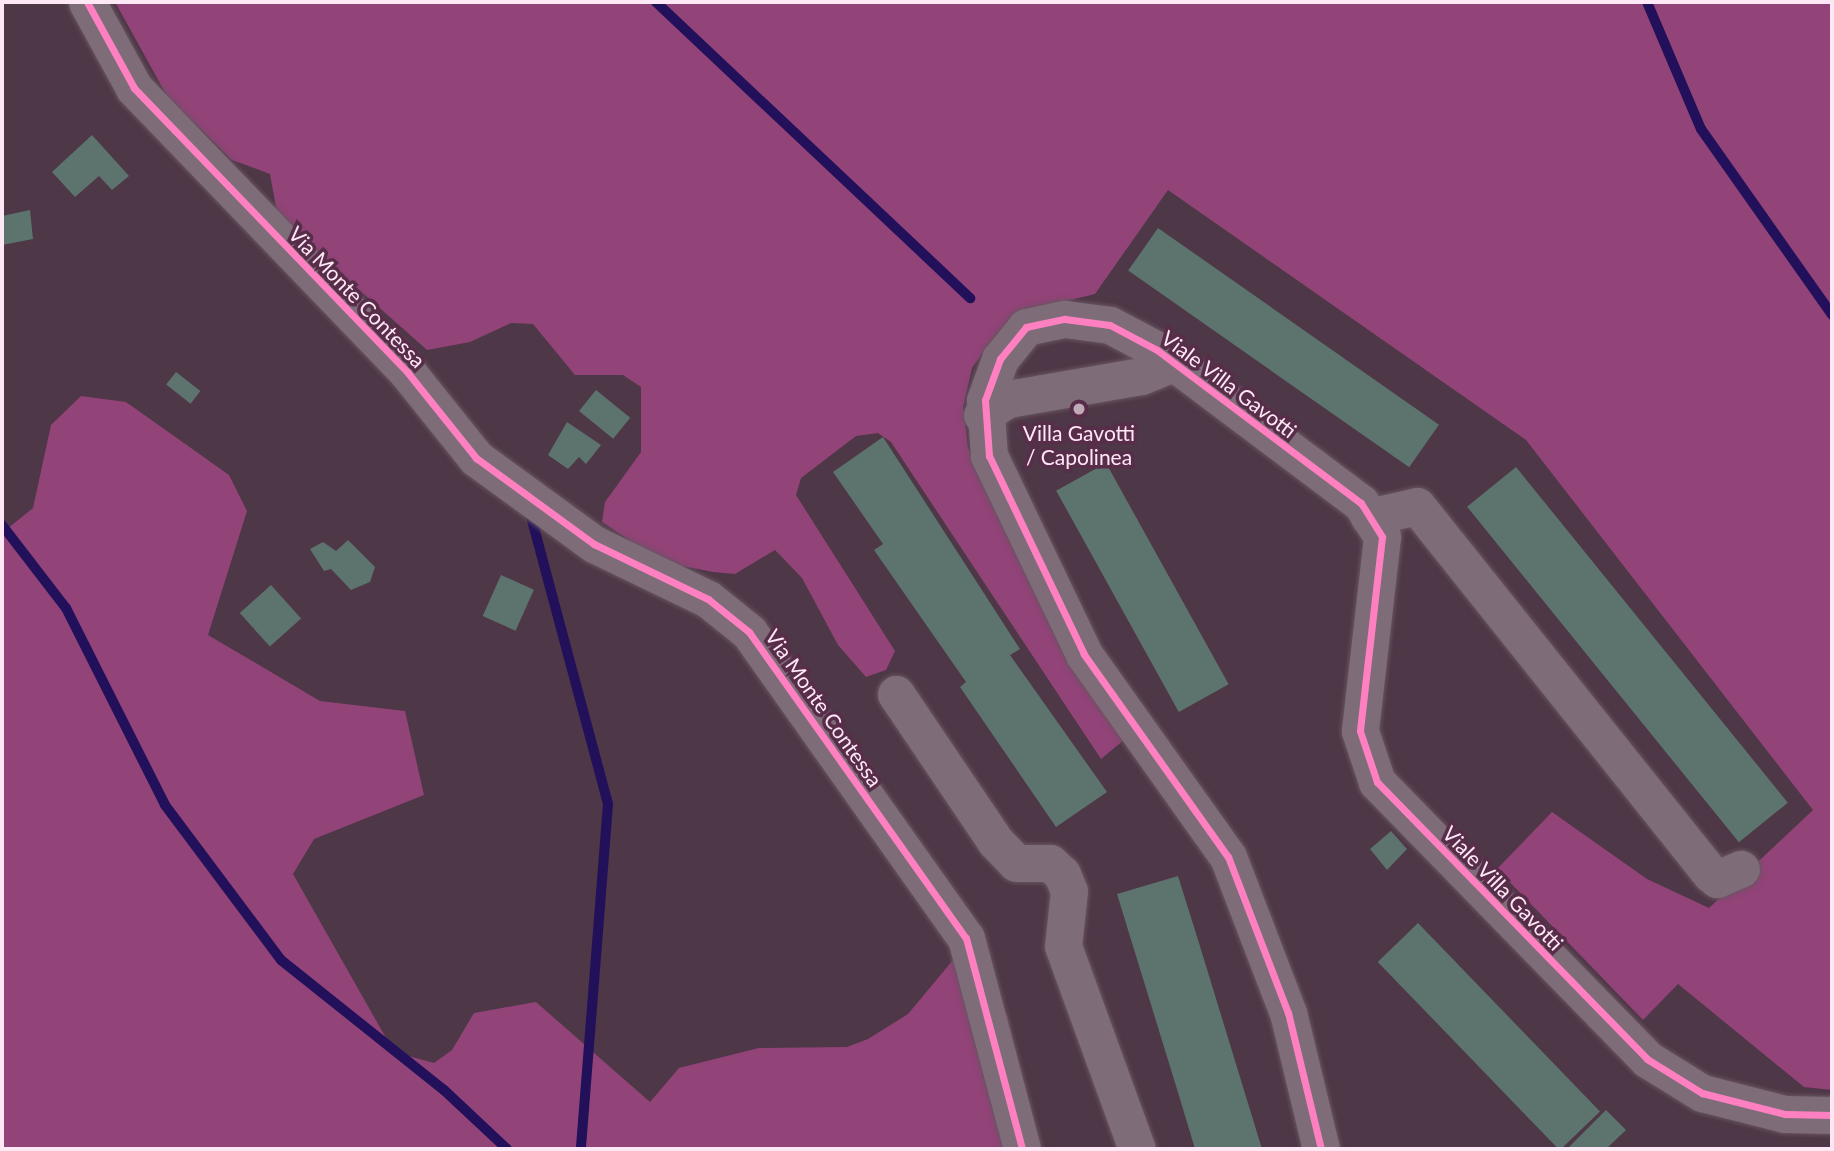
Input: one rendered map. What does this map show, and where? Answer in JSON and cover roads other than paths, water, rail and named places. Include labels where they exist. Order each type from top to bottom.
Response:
[{"type":"street","name":"Via Monte Contessa","points":[[87,2],[134,89],[408,373],[476,458],[594,544],[708,599],[748,632],[966,938],[1023,1149]]},
{"type":"street","name":"Viale Villa Gavotti","points":[[1321,1149],[1288,1013],[1228,857],[1084,654],[989,456],[982,415],[1000,359],[1026,327],[1065,319],[1111,325],[1174,363],[1361,503],[1382,537],[1360,731],[1377,782],[1647,1059],[1703,1093],[1785,1114],[1832,1115]]},
{"type":"street","name":"Viale Villa Gavotti","points":[[982,415],[1008,399],[1141,376],[1174,363]]},
{"type":"street","points":[[1369,517],[1417,506],[1711,874],[1717,879],[1741,869]]},
{"type":"street","points":[[897,694],[995,841],[1017,863],[1050,863],[1062,874],[1069,891],[1063,946],[1137,1149]]},
{"type":"waterway","points":[[656,2],[970,298]]},
{"type":"waterway","points":[[1647,2],[1701,129],[1832,315]]},
{"type":"waterway","points":[[529,509],[608,804],[581,1149]]},
{"type":"waterway","points":[[2,525],[66,608],[165,805],[281,960],[444,1090],[507,1149]]},
{"type":"place","name":"Villa Gavotti / Capolinea","points":[[1079,409]]}]
